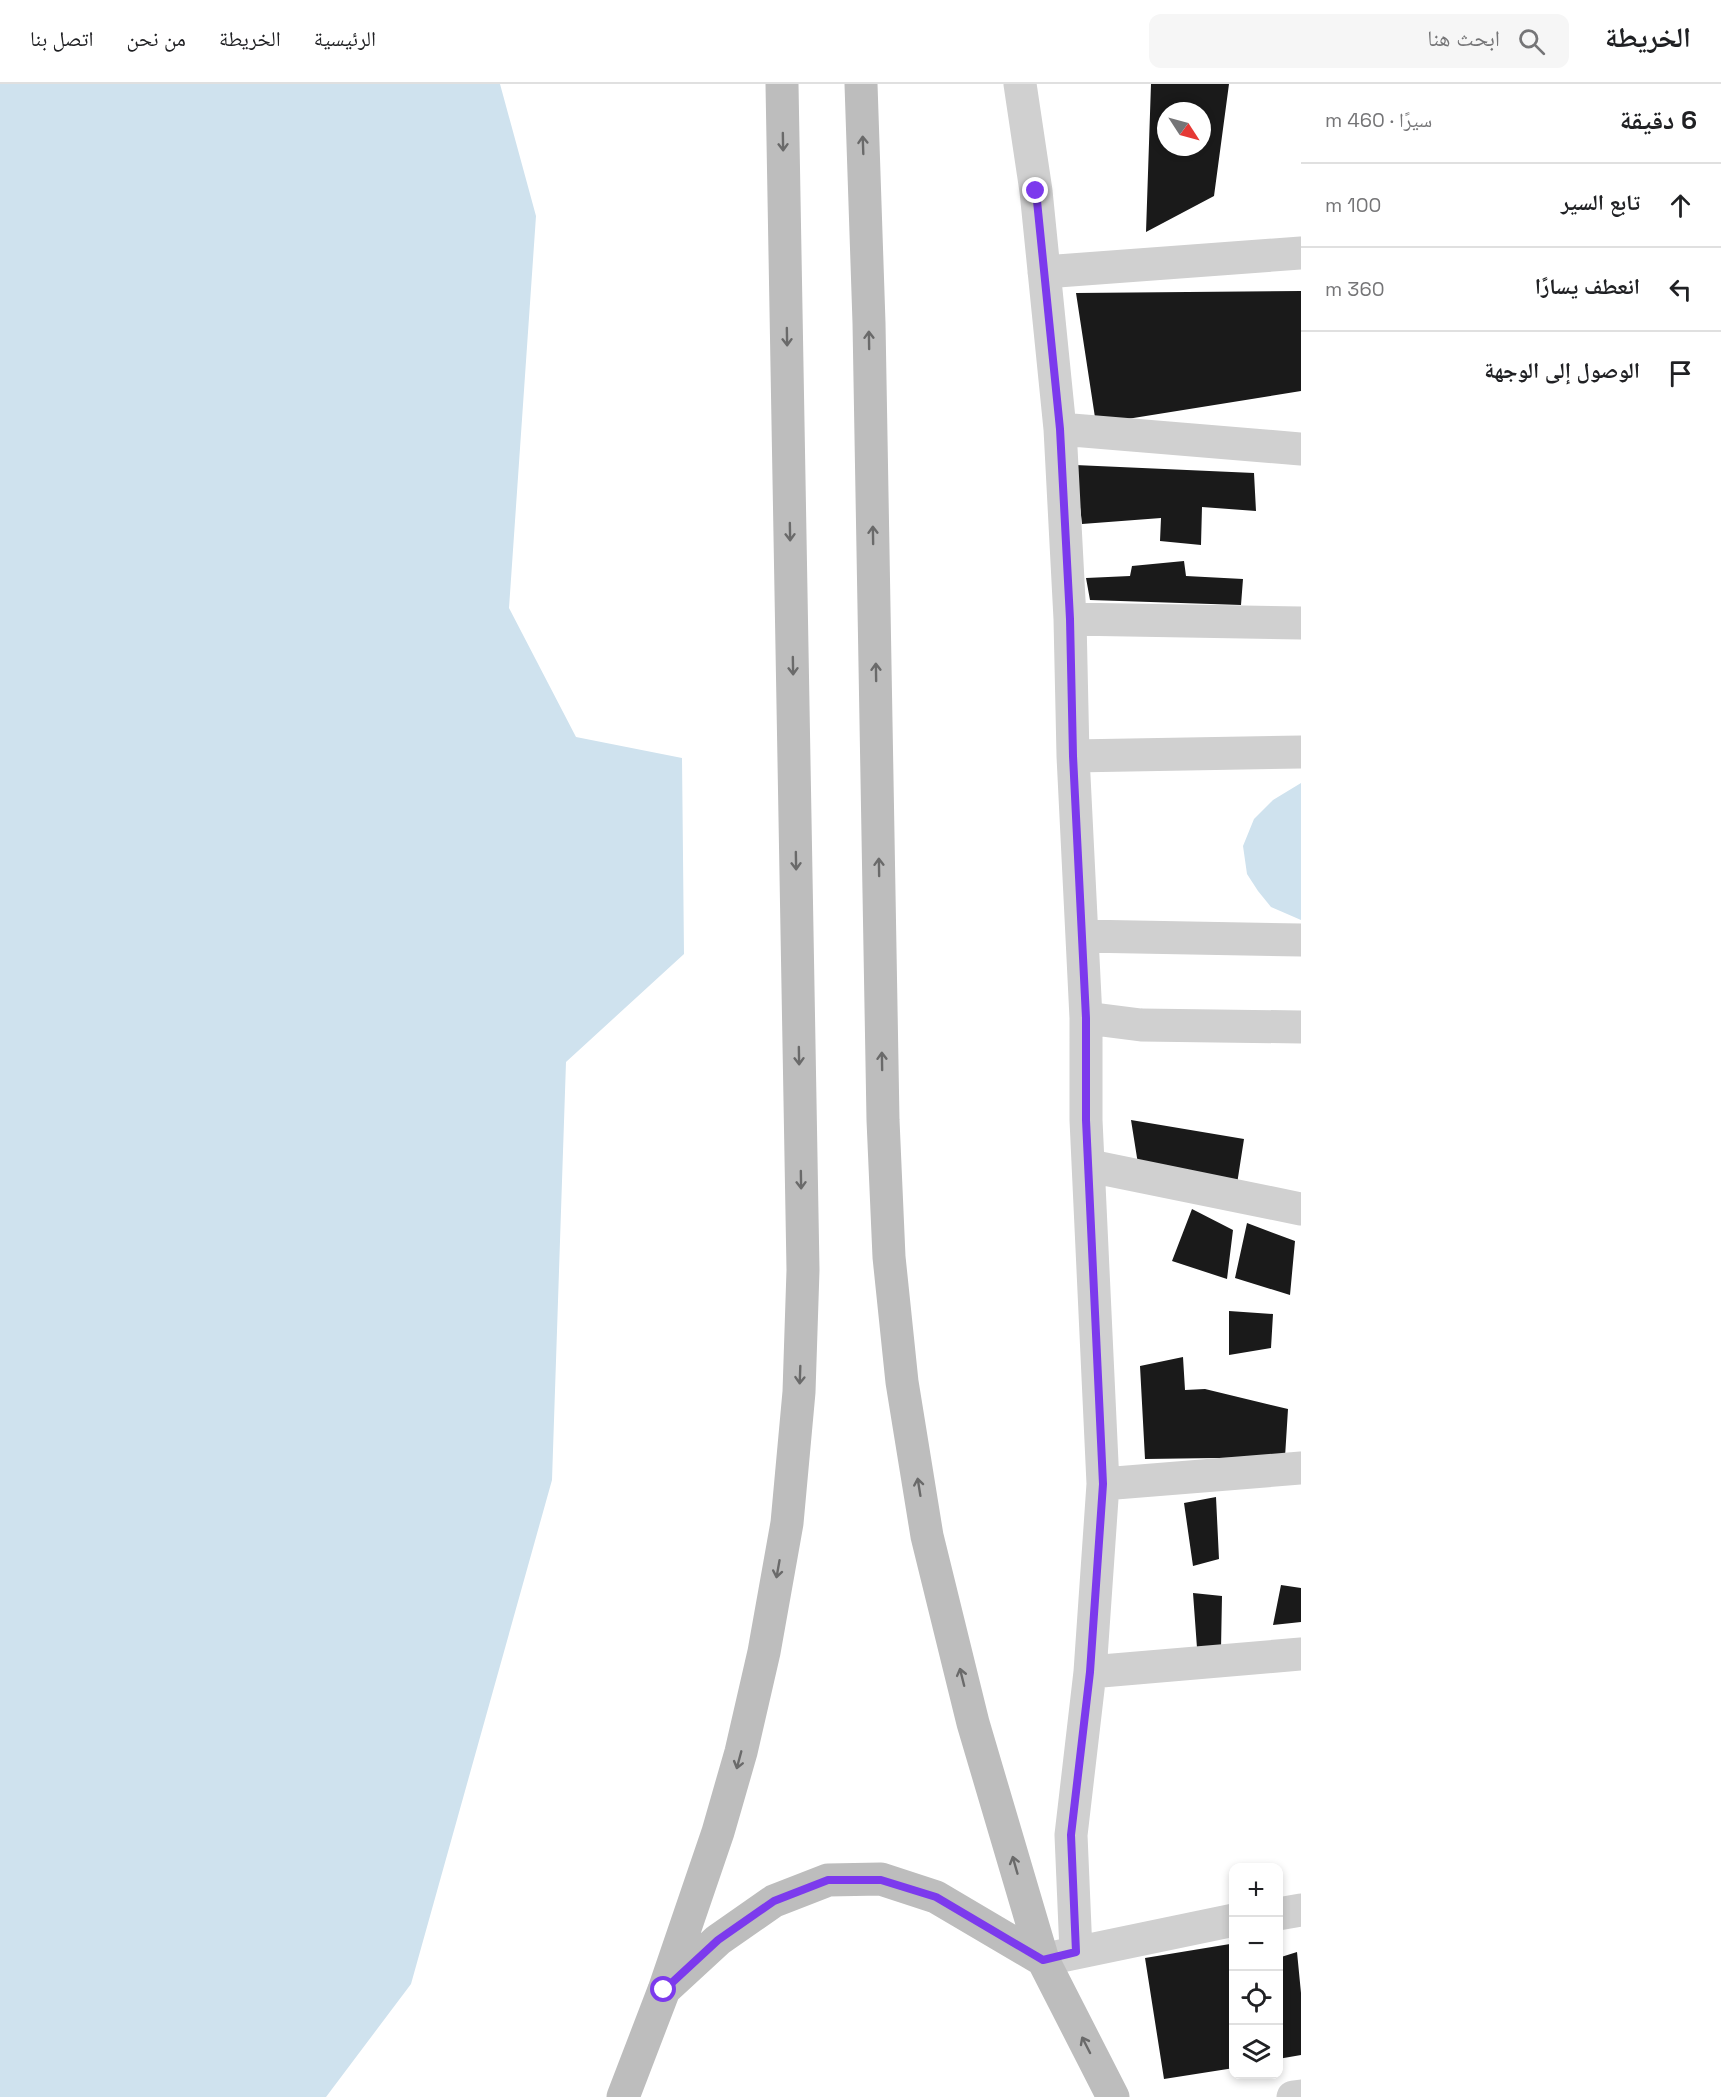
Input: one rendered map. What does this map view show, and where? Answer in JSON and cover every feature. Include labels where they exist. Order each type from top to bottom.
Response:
[{"type":"main road","points":[[623,2097],[664,1990],[718,1832],[741,1752],[764,1652],[787,1522],[800,1370],[803,1270],[782,84]]},
{"type":"main road","points":[[861,84],[869,323],[883,1120],[890,1257],[902,1382],[927,1536],[973,1723],[1043,1960],[1113,2097]]},
{"type":"main road","points":[[664,1990],[718,1940],[774,1901],[828,1880],[881,1880],[936,1897],[1043,1960]]},
{"type":"street","points":[[1020,84],[1036,191],[1060,429],[1070,619],[1073,756],[1086,1018],[1086,1120],[1090,1166],[1103,1484],[1090,1672],[1071,1835],[1076,1952]]},
{"type":"street","points":[[1044,272],[1301,253]]},
{"type":"street","points":[[1060,429],[1301,449]]},
{"type":"street","points":[[1070,619],[1301,623]]},
{"type":"street","points":[[1073,756],[1301,752]]},
{"type":"street","points":[[1082,936],[1301,940]]},
{"type":"street","points":[[1086,1018],[1141,1026],[1301,1027]]},
{"type":"street","points":[[1090,1166],[1301,1209]]},
{"type":"street","points":[[1103,1484],[1301,1468]]},
{"type":"street","points":[[1090,1672],[1301,1654]]},
{"type":"street","points":[[1283,1913],[1301,1910]]},
{"type":"street","points":[[1043,1960],[1229,1921]]},
{"type":"street","points":[[1293,2097],[1301,2096]]},
{"type":"water","points":[[0,84],[500,84],[536,216],[509,608],[576,737],[682,758],[684,954],[566,1062],[552,1480],[411,1984],[326,2097],[0,2097]]},
{"type":"water","points":[[1301,783],[1301,920],[1271,907],[1258,891],[1247,874],[1243,846],[1254,819],[1273,800]]},
{"type":"building","points":[[1151,84],[1229,84],[1214,196],[1146,232]]},
{"type":"building","points":[[1301,291],[1301,391],[1096,424],[1076,293]]},
{"type":"building","points":[[1075,465],[1254,473],[1256,511],[1202,507],[1201,545],[1160,541],[1161,518],[1082,524]]},
{"type":"building","points":[[1184,561],[1186,576],[1243,579],[1241,605],[1090,600],[1086,578],[1130,576],[1132,566]]},
{"type":"building","points":[[1131,1120],[1244,1139],[1237,1184],[1138,1164]]},
{"type":"building","points":[[1192,1209],[1233,1230],[1227,1279],[1172,1261]]},
{"type":"building","points":[[1247,1223],[1295,1241],[1290,1295],[1235,1278]]},
{"type":"building","points":[[1229,1311],[1273,1314],[1271,1348],[1229,1355]]},
{"type":"building","points":[[1183,1357],[1185,1390],[1205,1389],[1288,1409],[1285,1457],[1145,1459],[1140,1366]]},
{"type":"building","points":[[1216,1497],[1219,1559],[1193,1566],[1184,1503]]},
{"type":"building","points":[[1281,1585],[1301,1588],[1301,1622],[1273,1625]]},
{"type":"building","points":[[1193,1593],[1222,1596],[1221,1649],[1197,1648]]},
{"type":"building","points":[[1229,1944],[1229,2069],[1164,2079],[1145,1958]]},
{"type":"building","points":[[1297,1952],[1301,1993],[1301,2055],[1283,2058],[1283,1971],[1283,1956]]},
{"type":"route","points":[[664,1990],[718,1940],[774,1901],[828,1880],[881,1880],[936,1897],[1043,1960],[1076,1952],[1071,1835],[1073,1801],[1090,1672],[1103,1484],[1090,1166],[1086,1120],[1086,1018],[1073,756],[1070,619],[1060,429],[1036,191]]}]
